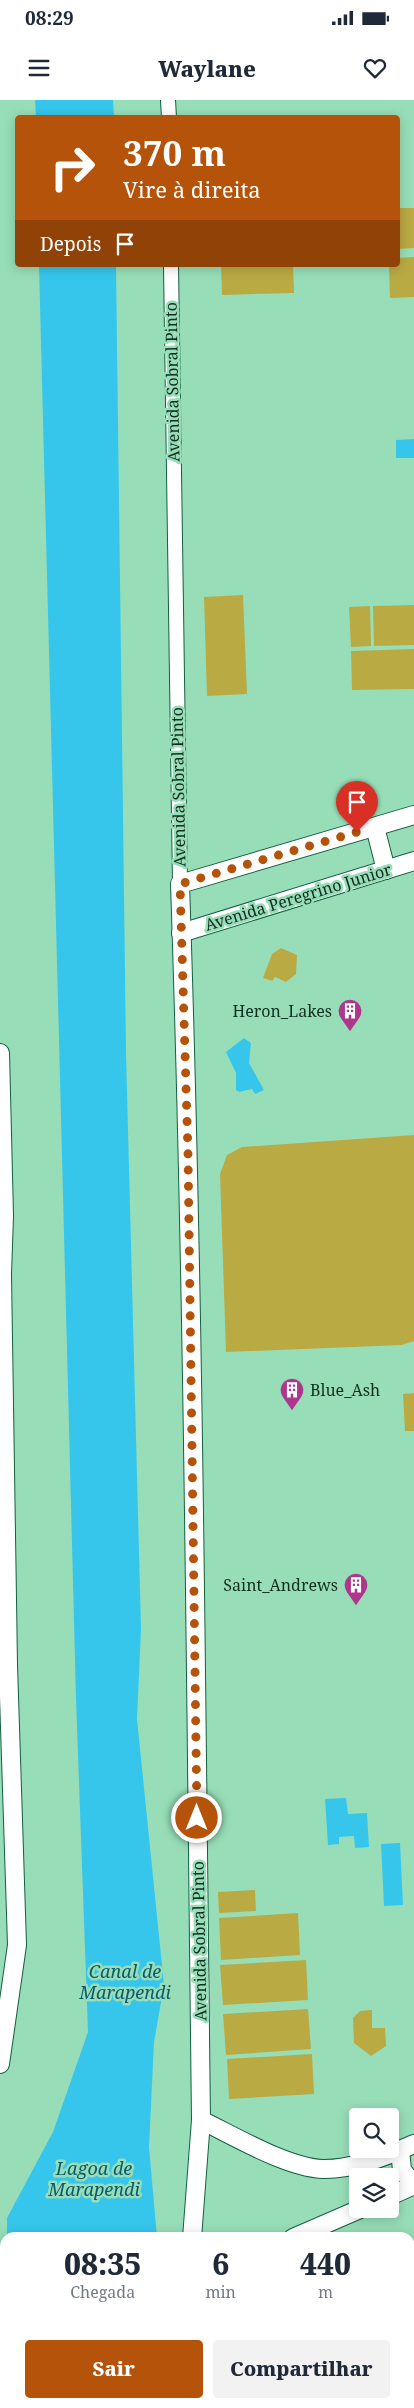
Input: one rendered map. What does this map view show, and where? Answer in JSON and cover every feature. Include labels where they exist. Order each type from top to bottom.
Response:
[{"type":"street","points":[[168,100],[169,115]]},
{"type":"street","name":"Avenida Sobral Pinto","points":[[171,267],[180,884],[192,1401],[201,2120],[192,2232]]},
{"type":"street","points":[[180,884],[414,815]]},
{"type":"street","points":[[374,827],[386,870]]},
{"type":"street","name":"Avenida Peregrino Junior","points":[[182,933],[414,861]]},
{"type":"street","points":[[0,1053],[1,1274],[8,1665],[17,1945],[0,2064]]},
{"type":"street","points":[[201,2120],[288,2161],[307,2167],[338,2168],[407,2147],[402,2170],[414,2185],[399,2192]]},
{"type":"street","points":[[307,2232],[349,2214]]},
{"type":"shaded area","points":[[400,208],[414,208],[414,248],[400,249]]},
{"type":"shaded area","points":[[414,257],[414,297],[390,298],[389,267],[400,267],[400,258]]},
{"type":"shaded area","points":[[221,267],[293,267],[294,293],[222,295]]},
{"type":"shaded area","points":[[243,595],[247,694],[207,696],[204,597]]},
{"type":"shaded area","points":[[414,605],[414,645],[374,646],[373,606]]},
{"type":"shaded area","points":[[370,606],[371,646],[351,647],[349,607]]},
{"type":"shaded area","points":[[414,649],[414,689],[352,690],[351,651]]},
{"type":"shaded area","points":[[281,948],[297,955],[296,974],[286,982],[275,977],[272,981],[263,978],[272,954]]},
{"type":"shaded area","points":[[414,1135],[414,1341],[402,1345],[226,1352],[220,1174],[227,1155],[242,1147]]},
{"type":"shaded area","points":[[414,1393],[414,1431],[405,1431],[403,1394]]},
{"type":"shaded area","points":[[255,1890],[256,1911],[219,1913],[218,1892]]},
{"type":"shaded area","points":[[298,1913],[300,1955],[221,1960],[219,1918]]},
{"type":"shaded area","points":[[306,1960],[308,2000],[223,2005],[220,1965]]},
{"type":"shaded area","points":[[308,2009],[311,2049],[226,2055],[223,2014]]},
{"type":"shaded area","points":[[372,2010],[372,2028],[385,2028],[386,2046],[371,2056],[354,2043],[353,2018],[360,2011]]},
{"type":"shaded area","points":[[312,2054],[314,2094],[229,2099],[227,2059]]},
{"type":"water","points":[[35,100],[113,100],[114,115],[36,115]]},
{"type":"water","name":"Canal de Marapendi","points":[[39,267],[116,267],[126,1053],[141,1629],[137,1719],[164,1985],[154,2042],[149,2147],[157,2232],[7,2232],[7,2218],[53,2132],[88,2032],[76,1699]]},
{"type":"water","points":[[414,439],[414,458],[396,458],[396,440]]},
{"type":"water","points":[[244,1038],[251,1043],[249,1063],[264,1090],[255,1094],[252,1089],[239,1092],[236,1090],[236,1073],[226,1052]]},
{"type":"water","points":[[346,1798],[348,1814],[367,1813],[369,1847],[355,1848],[354,1836],[339,1837],[339,1844],[328,1845],[325,1799]]},
{"type":"water","points":[[400,1843],[403,1905],[384,1906],[381,1844]]},
{"type":"place","name":"Heron_Lakes","points":[[350,1032]]},
{"type":"place","name":"Blue_Ash","points":[[292,1411]]},
{"type":"place","name":"Saint_Andrews","points":[[356,1606]]},
{"type":"route","points":[[197,1818],[188,1153],[180,884],[357,832]]},
{"type":"water label","name":"Lagoa de Marapendi","points":[[94,2179]]}]
